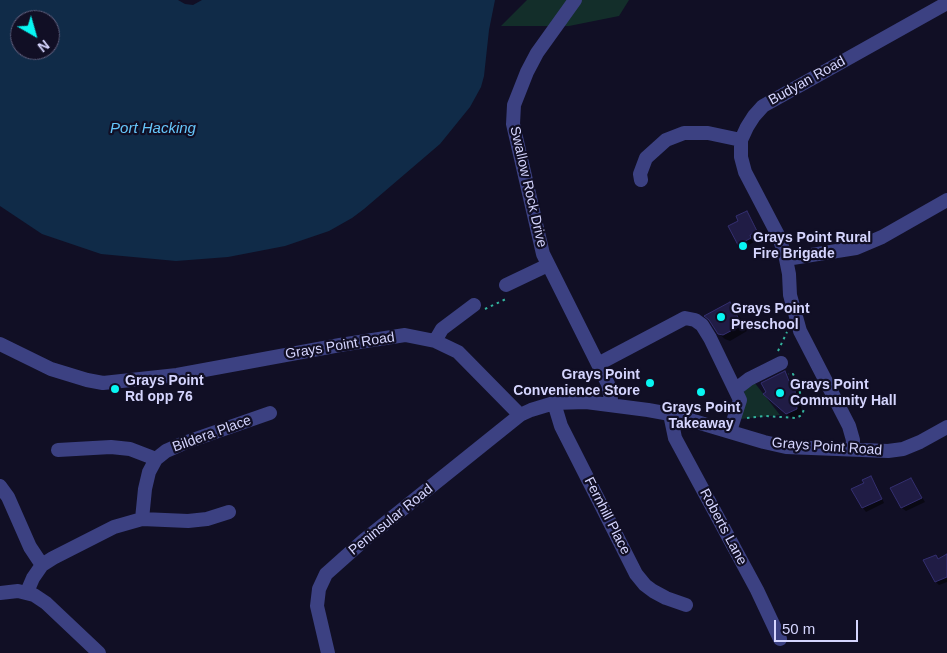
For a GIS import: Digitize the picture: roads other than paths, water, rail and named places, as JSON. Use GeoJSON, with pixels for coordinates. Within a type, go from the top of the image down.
{"type":"FeatureCollection","features":[{"type":"Feature","properties":{"kind":"street","name":"Swallow Rock Drive"},"geometry":{"type":"LineString","coordinates":[[575,0],[537,53],[514,105],[513,124],[538,237],[548,265],[608,384],[612,405]]}},
{"type":"Feature","properties":{"kind":"street","name":"Budyan Road"},"geometry":{"type":"LineString","coordinates":[[742,140],[747,127],[763,106],[947,3]]}},
{"type":"Feature","properties":{"kind":"street"},"geometry":{"type":"LineString","coordinates":[[641,180],[640,174],[646,158],[666,140],[684,132],[708,133],[742,140],[741,157],[745,172],[779,237],[786,259],[790,295],[800,331],[849,426],[853,440],[852,449]]}},
{"type":"Feature","properties":{"kind":"street"},"geometry":{"type":"LineString","coordinates":[[786,259],[856,248],[882,237],[947,200]]}},
{"type":"Feature","properties":{"kind":"street"},"geometry":{"type":"LineString","coordinates":[[506,285],[548,265]]}},
{"type":"Feature","properties":{"kind":"street"},"geometry":{"type":"LineString","coordinates":[[435,341],[442,329],[474,305]]}},
{"type":"Feature","properties":{"kind":"street"},"geometry":{"type":"LineString","coordinates":[[598,364],[685,318],[695,320],[702,325],[710,338],[740,400],[731,427]]}},
{"type":"Feature","properties":{"kind":"street","name":"Grays Point Road"},"geometry":{"type":"LineString","coordinates":[[0,344],[51,368],[87,380],[103,383],[177,376],[330,346],[405,335],[435,341],[458,352],[520,415],[554,403],[586,402],[670,414],[731,427],[764,442],[786,447],[888,451],[903,449],[947,427]]}},
{"type":"Feature","properties":{"kind":"street"},"geometry":{"type":"LineString","coordinates":[[736,389],[749,379],[781,363]]}},
{"type":"Feature","properties":{"kind":"street","name":"Fernhill Place"},"geometry":{"type":"LineString","coordinates":[[554,403],[561,426],[636,574],[653,591],[686,605]]}},
{"type":"Feature","properties":{"kind":"street","name":"Bildera Place"},"geometry":{"type":"LineString","coordinates":[[142,519],[145,489],[149,472],[156,459],[166,451],[215,430],[270,413]]}},
{"type":"Feature","properties":{"kind":"street","name":"Roberts Lane"},"geometry":{"type":"LineString","coordinates":[[670,414],[675,438],[757,590],[780,639]]}},
{"type":"Feature","properties":{"kind":"street","name":"Peninsular Road"},"geometry":{"type":"LineString","coordinates":[[328,653],[317,606],[319,589],[326,574],[520,415]]}},
{"type":"Feature","properties":{"kind":"street","name":"Bildera Place"},"geometry":{"type":"LineString","coordinates":[[58,450],[120,448],[130,449],[156,459]]}},
{"type":"Feature","properties":{"kind":"street"},"geometry":{"type":"LineString","coordinates":[[0,486],[8,498],[30,547],[42,565]]}},
{"type":"Feature","properties":{"kind":"street"},"geometry":{"type":"LineString","coordinates":[[27,592],[33,578],[42,565],[114,527],[142,519],[188,521],[207,519],[229,512]]}},
{"type":"Feature","properties":{"kind":"street"},"geometry":{"type":"LineString","coordinates":[[0,594],[18,591],[27,592],[46,603],[99,653]]}},
{"type":"Feature","properties":{"kind":"water","name":"Port Hacking"},"geometry":{"type":"Polygon","coordinates":[[[0,0],[178,0],[185,4],[193,5],[202,0],[495,0],[489,30],[484,76],[481,87],[470,107],[440,144],[364,209],[329,231],[285,246],[228,257],[176,261],[101,254],[42,234],[0,206],[0,0]]]}},
{"type":"Feature","properties":{"kind":"place","name":"Grays Point Rural Fire Brigade"},"geometry":{"type":"Point","coordinates":[743,246]}},
{"type":"Feature","properties":{"kind":"place","name":"Grays Point Preschool"},"geometry":{"type":"Point","coordinates":[721,317]}},
{"type":"Feature","properties":{"kind":"place","name":"Grays Point Convenience Store"},"geometry":{"type":"Point","coordinates":[650,383]}},
{"type":"Feature","properties":{"kind":"place","name":"Grays Point Rd opp 76"},"geometry":{"type":"Point","coordinates":[115,389]}},
{"type":"Feature","properties":{"kind":"place","name":"Grays Point Takeaway"},"geometry":{"type":"Point","coordinates":[701,392]}},
{"type":"Feature","properties":{"kind":"place","name":"Grays Point Community Hall"},"geometry":{"type":"Point","coordinates":[780,393]}}]}
